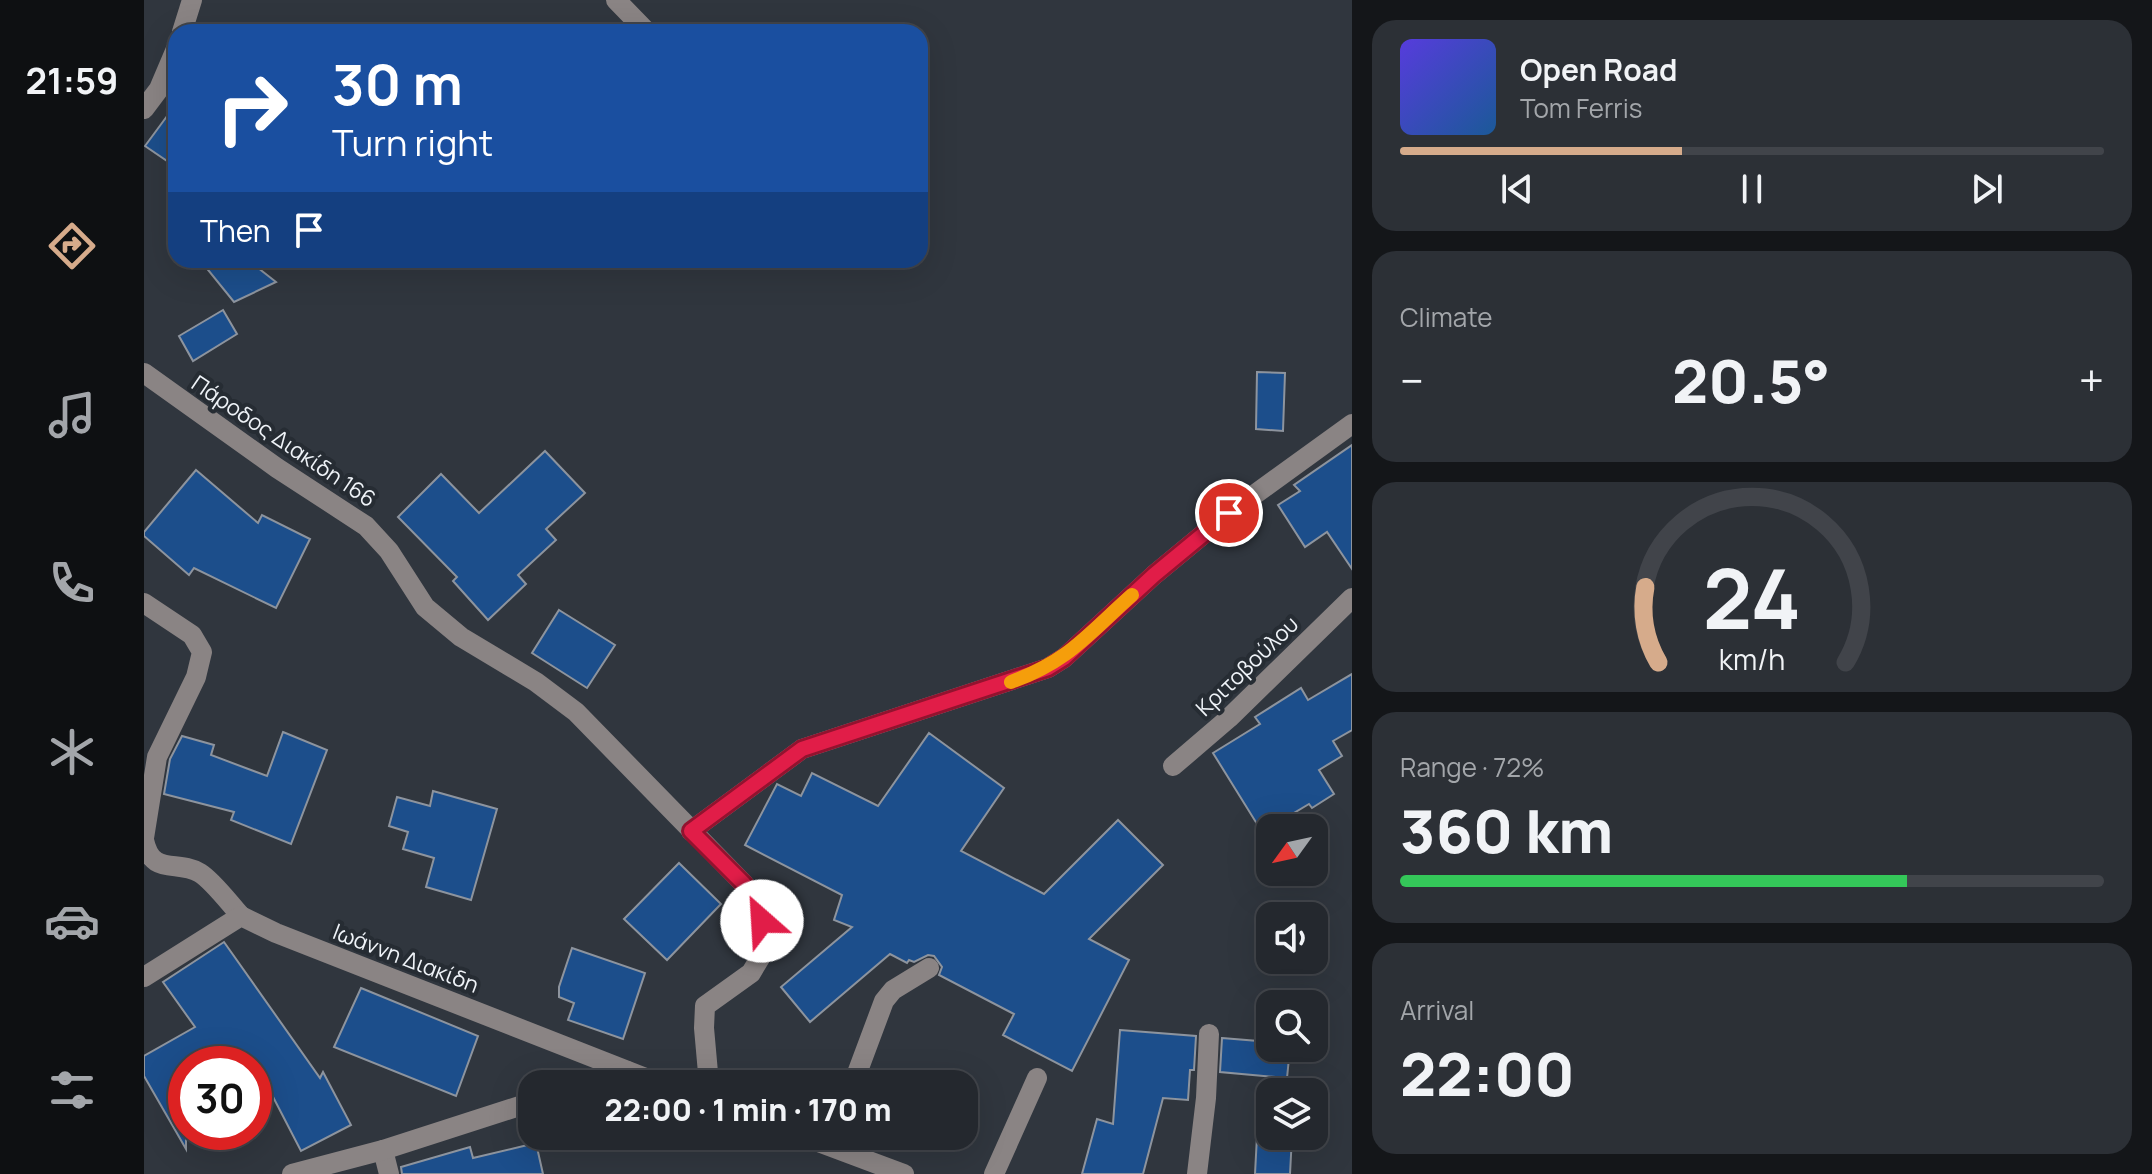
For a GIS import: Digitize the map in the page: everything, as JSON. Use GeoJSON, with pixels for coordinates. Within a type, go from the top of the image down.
{"type":"FeatureCollection","features":[{"type":"Feature","properties":{"kind":"street"},"geometry":{"type":"LineString","coordinates":[[184,24],[192,0]]}},
{"type":"Feature","properties":{"kind":"street"},"geometry":{"type":"LineString","coordinates":[[616,0],[639,24]]}},
{"type":"Feature","properties":{"kind":"street"},"geometry":{"type":"LineString","coordinates":[[144,109],[159,89],[168,68]]}},
{"type":"Feature","properties":{"kind":"street","name":"Πάροδος Διακίδη 166"},"geometry":{"type":"LineString","coordinates":[[144,373],[277,468],[366,526],[389,551],[425,607],[461,637],[558,697],[724,862],[752,897],[762,921],[766,948],[751,973],[705,1006],[708,1070]]}},
{"type":"Feature","properties":{"kind":"street"},"geometry":{"type":"LineString","coordinates":[[691,831],[802,749],[1010,682],[1056,663],[1229,513],[1352,424]]}},
{"type":"Feature","properties":{"kind":"street","name":"Κριτοβούλου"},"geometry":{"type":"LineString","coordinates":[[1173,766],[1229,718],[1352,598]]}},
{"type":"Feature","properties":{"kind":"street"},"geometry":{"type":"LineString","coordinates":[[144,603],[192,635],[202,652],[196,677],[150,755],[144,839],[147,853],[157,863],[200,873],[241,916],[144,977]]}},
{"type":"Feature","properties":{"kind":"street","name":"Ιωάννη Διακίδη"},"geometry":{"type":"LineString","coordinates":[[241,916],[276,933],[624,1070]]}},
{"type":"Feature","properties":{"kind":"street"},"geometry":{"type":"LineString","coordinates":[[858,1070],[884,1001],[893,990],[929,968]]}},
{"type":"Feature","properties":{"kind":"street"},"geometry":{"type":"LineString","coordinates":[[1197,1174],[1206,1098],[1209,1034]]}},
{"type":"Feature","properties":{"kind":"street"},"geometry":{"type":"LineString","coordinates":[[994,1174],[1037,1078]]}},
{"type":"Feature","properties":{"kind":"street"},"geometry":{"type":"LineString","coordinates":[[292,1174],[383,1150],[518,1107]]}},
{"type":"Feature","properties":{"kind":"street"},"geometry":{"type":"LineString","coordinates":[[383,1150],[389,1174]]}},
{"type":"Feature","properties":{"kind":"street"},"geometry":{"type":"LineString","coordinates":[[850,1150],[903,1174]]}},
{"type":"Feature","properties":{"kind":"building"},"geometry":{"type":"Polygon","coordinates":[[[168,115],[168,162],[145,146],[168,115]]]}},
{"type":"Feature","properties":{"kind":"building"},"geometry":{"type":"Polygon","coordinates":[[[206,268],[258,268],[276,282],[234,302],[206,268]]]}},
{"type":"Feature","properties":{"kind":"building"},"geometry":{"type":"Polygon","coordinates":[[[223,310],[237,334],[193,361],[179,336],[223,310]]]}},
{"type":"Feature","properties":{"kind":"building"},"geometry":{"type":"Polygon","coordinates":[[[1257,372],[1285,373],[1283,431],[1256,429],[1257,372]]]}},
{"type":"Feature","properties":{"kind":"building"},"geometry":{"type":"Polygon","coordinates":[[[1352,445],[1352,569],[1327,532],[1305,547],[1278,505],[1300,491],[1294,485],[1352,445]]]}},
{"type":"Feature","properties":{"kind":"building"},"geometry":{"type":"Polygon","coordinates":[[[545,451],[585,493],[546,529],[556,540],[518,575],[526,584],[488,620],[453,581],[457,577],[398,517],[441,474],[479,513],[545,451]]]}},
{"type":"Feature","properties":{"kind":"building"},"geometry":{"type":"Polygon","coordinates":[[[196,470],[258,523],[262,515],[310,539],[276,608],[194,568],[189,575],[144,536],[144,532],[196,470]]]}},
{"type":"Feature","properties":{"kind":"building"},"geometry":{"type":"Polygon","coordinates":[[[559,610],[615,645],[587,688],[532,653],[559,610]]]}},
{"type":"Feature","properties":{"kind":"building"},"geometry":{"type":"Polygon","coordinates":[[[1352,674],[1352,730],[1333,741],[1342,756],[1319,770],[1334,794],[1312,808],[1309,804],[1292,814],[1256,814],[1256,822],[1213,753],[1260,724],[1255,717],[1301,688],[1308,700],[1352,674]]]}},
{"type":"Feature","properties":{"kind":"building"},"geometry":{"type":"Polygon","coordinates":[[[283,732],[327,750],[291,844],[231,820],[234,812],[164,794],[170,759],[182,736],[214,745],[211,755],[267,776],[283,732]]]}},
{"type":"Feature","properties":{"kind":"building"},"geometry":{"type":"Polygon","coordinates":[[[929,733],[1004,788],[961,851],[1044,894],[1118,820],[1163,865],[1089,939],[1129,960],[1072,1071],[1003,1035],[1014,1014],[939,975],[942,967],[934,956],[928,955],[907,963],[890,954],[810,1022],[781,987],[852,927],[834,920],[842,895],[745,845],[777,784],[801,796],[812,773],[878,806],[929,733]]]}},
{"type":"Feature","properties":{"kind":"building"},"geometry":{"type":"Polygon","coordinates":[[[433,791],[497,809],[471,900],[426,887],[434,858],[403,849],[408,832],[389,826],[397,797],[430,806],[433,791]]]}},
{"type":"Feature","properties":{"kind":"building"},"geometry":{"type":"Polygon","coordinates":[[[679,863],[721,904],[667,960],[624,919],[679,863]]]}},
{"type":"Feature","properties":{"kind":"building"},"geometry":{"type":"Polygon","coordinates":[[[224,942],[320,1078],[323,1072],[351,1125],[301,1151],[272,1095],[272,1046],[168,1046],[168,1118],[144,1076],[144,1056],[195,1027],[163,982],[224,942]]]}},
{"type":"Feature","properties":{"kind":"building"},"geometry":{"type":"Polygon","coordinates":[[[572,948],[645,973],[623,1039],[568,1020],[574,1003],[559,997],[559,987],[572,948]]]}},
{"type":"Feature","properties":{"kind":"building"},"geometry":{"type":"Polygon","coordinates":[[[361,988],[478,1036],[456,1096],[334,1047],[361,988]]]}},
{"type":"Feature","properties":{"kind":"building"},"geometry":{"type":"Polygon","coordinates":[[[1120,1030],[1196,1036],[1188,1100],[1163,1098],[1143,1174],[1082,1174],[1097,1119],[1113,1124],[1120,1030]]]}},
{"type":"Feature","properties":{"kind":"building"},"geometry":{"type":"Polygon","coordinates":[[[1222,1038],[1256,1041],[1256,1062],[1289,1062],[1287,1078],[1220,1072],[1222,1038]]]}},
{"type":"Feature","properties":{"kind":"building"},"geometry":{"type":"Polygon","coordinates":[[[470,1147],[473,1158],[518,1147],[518,1150],[538,1150],[543,1174],[402,1174],[401,1167],[470,1147]]]}},
{"type":"Feature","properties":{"kind":"building"},"geometry":{"type":"Polygon","coordinates":[[[1256,1150],[1291,1150],[1290,1174],[1255,1174],[1256,1150]]]}},
{"type":"Feature","properties":{"kind":"slow traffic"},"geometry":{"type":"LineString","coordinates":[[1011,682],[1037,673],[1064,658],[1132,595]]}},
{"type":"Feature","properties":{"kind":"route"},"geometry":{"type":"LineString","coordinates":[[762,921],[744,884],[691,831],[802,749],[1048,668],[1064,658],[1154,575],[1229,513]]}}]}
